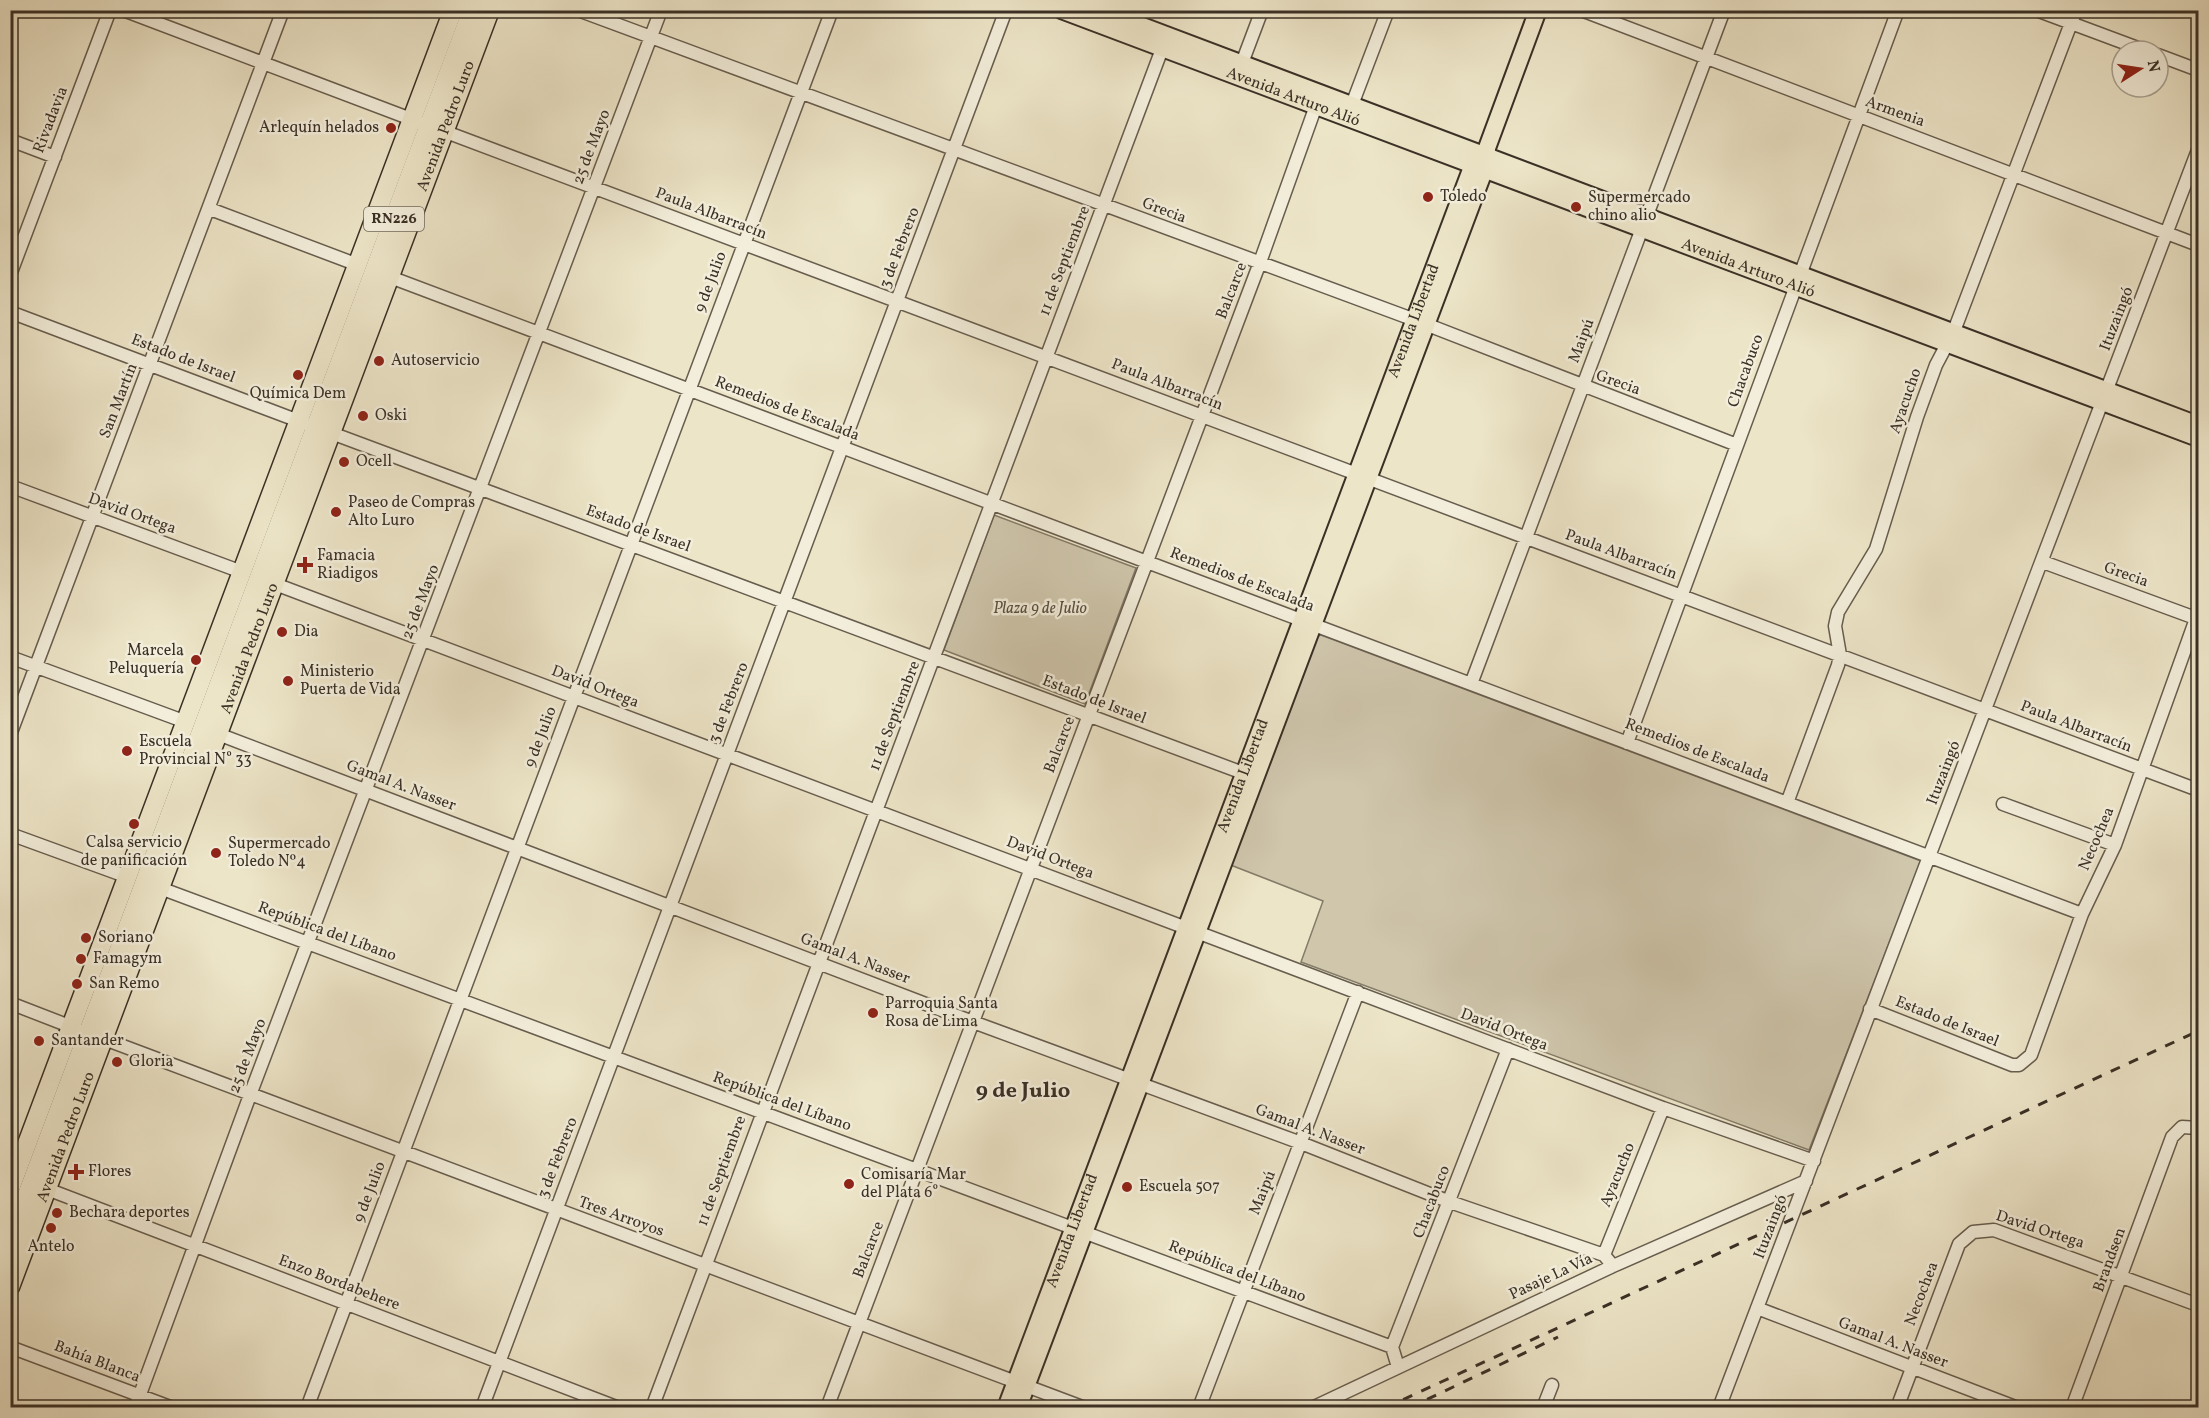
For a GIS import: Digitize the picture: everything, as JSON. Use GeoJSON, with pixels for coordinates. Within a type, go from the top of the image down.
{"type":"FeatureCollection","features":[{"type":"Feature","properties":{"kind":"highway","name":"Avenida Pedro Luro"},"geometry":{"type":"LineString","coordinates":[[10,1287],[47,1189],[128,877],[242,572],[390,277],[428,126],[453,10]]}},
{"type":"Feature","properties":{"kind":"highway","name":"Avenida Pedro Luro"},"geometry":{"type":"LineString","coordinates":[[10,1240],[472,10]]}},
{"type":"Feature","properties":{"kind":"highway","name":"Avenida Pedro Luro"},"geometry":{"type":"LineString","coordinates":[[12,1180],[160,888],[275,584],[358,265],[490,10]]}},
{"type":"Feature","properties":{"kind":"main road","name":"Avenida Arturo Alió"},"geometry":{"type":"LineString","coordinates":[[1060,10],[1093,14],[1350,112],[1482,159],[1644,223],[2106,397],[2199,438]]}},
{"type":"Feature","properties":{"kind":"main road","name":"Avenida Libertad"},"geometry":{"type":"LineString","coordinates":[[1006,1407],[1021,1383],[1538,10]]}},
{"type":"Feature","properties":{"kind":"main road","name":"Avenida Arturo Alió"},"geometry":{"type":"LineString","coordinates":[[2106,397],[2199,425]]}},
{"type":"Feature","properties":{"kind":"main road","name":"Avenida Libertad"},"geometry":{"type":"LineString","coordinates":[[1018,1407],[1021,1383]]}},
{"type":"Feature","properties":{"kind":"street","name":"Rivadavia"},"geometry":{"type":"LineString","coordinates":[[10,275],[110,10]]}},
{"type":"Feature","properties":{"kind":"street","name":"Paula Albarracín"},"geometry":{"type":"LineString","coordinates":[[123,10],[2199,790]]}},
{"type":"Feature","properties":{"kind":"street","name":"San Martín"},"geometry":{"type":"LineString","coordinates":[[10,735],[210,209],[283,10]]}},
{"type":"Feature","properties":{"kind":"street","name":"Grecia"},"geometry":{"type":"LineString","coordinates":[[578,10],[1260,265],[1420,322],[1582,387],[1737,444]]}},
{"type":"Feature","properties":{"kind":"street","name":"25 de Mayo"},"geometry":{"type":"LineString","coordinates":[[137,1401],[250,1095],[310,943],[662,10]]}},
{"type":"Feature","properties":{"kind":"street","name":"9 de Julio"},"geometry":{"type":"LineString","coordinates":[[307,1407],[832,10]]}},
{"type":"Feature","properties":{"kind":"street","name":"3 de Febrero"},"geometry":{"type":"LineString","coordinates":[[482,1407],[1006,10]]}},
{"type":"Feature","properties":{"kind":"street"},"geometry":{"type":"LineString","coordinates":[[1240,70],[1262,10]]}},
{"type":"Feature","properties":{"kind":"street"},"geometry":{"type":"LineString","coordinates":[[1350,112],[1388,10]]}},
{"type":"Feature","properties":{"kind":"street","name":"Armenia"},"geometry":{"type":"LineString","coordinates":[[1581,10],[2199,245]]}},
{"type":"Feature","properties":{"kind":"street","name":"Maipú"},"geometry":{"type":"LineString","coordinates":[[1471,684],[1724,10]]}},
{"type":"Feature","properties":{"kind":"street","name":"Chacabuco"},"geometry":{"type":"LineString","coordinates":[[1627,743],[1898,10]]}},
{"type":"Feature","properties":{"kind":"street"},"geometry":{"type":"LineString","coordinates":[[2037,10],[2113,39]]}},
{"type":"Feature","properties":{"kind":"street","name":"Ayacucho"},"geometry":{"type":"LineString","coordinates":[[1787,803],[1840,655],[1835,626],[1838,612],[1876,549],[1917,417],[1936,365],[1951,338],[2076,10]]}},
{"type":"Feature","properties":{"kind":"street","name":"11 de Septiembre"},"geometry":{"type":"LineString","coordinates":[[652,1407],[817,962],[935,658],[1165,42]]}},
{"type":"Feature","properties":{"kind":"street"},"geometry":{"type":"LineString","coordinates":[[2170,59],[2199,70]]}},
{"type":"Feature","properties":{"kind":"street","name":"Balcarce"},"geometry":{"type":"LineString","coordinates":[[827,1407],[1260,265],[1318,100]]}},
{"type":"Feature","properties":{"kind":"street"},"geometry":{"type":"LineString","coordinates":[[10,140],[55,157]]}},
{"type":"Feature","properties":{"kind":"street","name":"Ituzaingó"},"geometry":{"type":"LineString","coordinates":[[1719,1407],[2199,150]]}},
{"type":"Feature","properties":{"kind":"street"},"geometry":{"type":"LineString","coordinates":[[210,209],[358,265]]}},
{"type":"Feature","properties":{"kind":"street","name":"Remedios de Escalada"},"geometry":{"type":"LineString","coordinates":[[390,277],[2082,914]]}},
{"type":"Feature","properties":{"kind":"street","name":"Estado de Israel"},"geometry":{"type":"LineString","coordinates":[[10,312],[1250,776]]}},
{"type":"Feature","properties":{"kind":"street","name":"David Ortega"},"geometry":{"type":"LineString","coordinates":[[10,486],[242,572]]}},
{"type":"Feature","properties":{"kind":"street","name":"Grecia"},"geometry":{"type":"LineString","coordinates":[[2043,562],[2198,617]]}},
{"type":"Feature","properties":{"kind":"street","name":"David Ortega"},"geometry":{"type":"LineString","coordinates":[[275,584],[1663,1108],[1814,1161]]}},
{"type":"Feature","properties":{"kind":"street","name":"Necochea"},"geometry":{"type":"LineString","coordinates":[[2012,1065],[2025,1061],[2036,1047],[2082,914],[2115,845],[2198,617]]}},
{"type":"Feature","properties":{"kind":"street"},"geometry":{"type":"LineString","coordinates":[[10,657],[186,722]]}},
{"type":"Feature","properties":{"kind":"street","name":"Gamal A. Nasser"},"geometry":{"type":"LineString","coordinates":[[218,734],[973,1022],[1301,1143],[1450,1202],[1604,1255]]}},
{"type":"Feature","properties":{"kind":"street"},"geometry":{"type":"LineString","coordinates":[[2003,804],[2115,845]]}},
{"type":"Feature","properties":{"kind":"street"},"geometry":{"type":"LineString","coordinates":[[10,834],[128,877]]}},
{"type":"Feature","properties":{"kind":"street","name":"República del Líbano"},"geometry":{"type":"LineString","coordinates":[[160,888],[1392,1347]]}},
{"type":"Feature","properties":{"kind":"street","name":"Maipú"},"geometry":{"type":"LineString","coordinates":[[1199,1407],[1241,1292],[1358,992]]}},
{"type":"Feature","properties":{"kind":"street","name":"Tres Arroyos"},"geometry":{"type":"LineString","coordinates":[[10,1004],[402,1153],[1085,1407]]}},
{"type":"Feature","properties":{"kind":"street","name":"Estado de Israel"},"geometry":{"type":"LineString","coordinates":[[1870,1009],[2012,1065]]}},
{"type":"Feature","properties":{"kind":"street","name":"Chacabuco"},"geometry":{"type":"LineString","coordinates":[[1392,1347],[1508,1049]]}},
{"type":"Feature","properties":{"kind":"street","name":"Ayacucho"},"geometry":{"type":"LineString","coordinates":[[1604,1255],[1663,1108]]}},
{"type":"Feature","properties":{"kind":"street","name":"Brandsen"},"geometry":{"type":"LineString","coordinates":[[2072,1407],[2172,1137],[2182,1127],[2199,1128]]}},
{"type":"Feature","properties":{"kind":"street","name":"Pasaje La Vía"},"geometry":{"type":"LineString","coordinates":[[1312,1407],[1613,1266],[1806,1181]]}},
{"type":"Feature","properties":{"kind":"street","name":"Enzo Bordabehere"},"geometry":{"type":"LineString","coordinates":[[47,1189],[619,1407]]}},
{"type":"Feature","properties":{"kind":"street","name":"David Ortega"},"geometry":{"type":"LineString","coordinates":[[1973,1232],[1994,1230],[2199,1305]]}},
{"type":"Feature","properties":{"kind":"street","name":"Necochea"},"geometry":{"type":"LineString","coordinates":[[1897,1407],[1959,1244],[1973,1232]]}},
{"type":"Feature","properties":{"kind":"street"},"geometry":{"type":"LineString","coordinates":[[1604,1255],[1613,1266]]}},
{"type":"Feature","properties":{"kind":"street","name":"Gamal A. Nasser"},"geometry":{"type":"LineString","coordinates":[[1757,1308],[2018,1407]]}},
{"type":"Feature","properties":{"kind":"street","name":"Bahía Blanca"},"geometry":{"type":"LineString","coordinates":[[10,1347],[137,1401],[173,1407]]}},
{"type":"Feature","properties":{"kind":"street"},"geometry":{"type":"LineString","coordinates":[[1392,1347],[1398,1366]]}},
{"type":"Feature","properties":{"kind":"street"},"geometry":{"type":"LineString","coordinates":[[1543,1407],[1552,1385]]}},
{"type":"Feature","properties":{"kind":"green space","name":"Plaza 9 de Julio"},"geometry":{"type":"Polygon","coordinates":[[[994,515],[1136,568],[1085,704],[944,650],[994,515]]]}},
{"type":"Feature","properties":{"kind":"green space"},"geometry":{"type":"Polygon","coordinates":[[[1321,635],[1921,861],[1809,1150],[1301,962],[1323,901],[1228,864],[1315,637],[1321,635]]]}},
{"type":"Feature","properties":{"kind":"railway"},"geometry":{"type":"LineString","coordinates":[[1385,1408],[2198,1031]]}},
{"type":"Feature","properties":{"kind":"railway"},"geometry":{"type":"LineString","coordinates":[[1409,1408],[1558,1337]]}},
{"type":"Feature","properties":{"kind":"place","name":"Arlequín helados"},"geometry":{"type":"Point","coordinates":[391,128]}},
{"type":"Feature","properties":{"kind":"place","name":"Toledo"},"geometry":{"type":"Point","coordinates":[1428,197]}},
{"type":"Feature","properties":{"kind":"place","name":"Supermercado chino alio"},"geometry":{"type":"Point","coordinates":[1576,207]}},
{"type":"Feature","properties":{"kind":"place","name":"Autoservicio"},"geometry":{"type":"Point","coordinates":[379,361]}},
{"type":"Feature","properties":{"kind":"place","name":"Química Dem"},"geometry":{"type":"Point","coordinates":[298,375]}},
{"type":"Feature","properties":{"kind":"place","name":"Oski"},"geometry":{"type":"Point","coordinates":[363,416]}},
{"type":"Feature","properties":{"kind":"place","name":"Ocell"},"geometry":{"type":"Point","coordinates":[344,462]}},
{"type":"Feature","properties":{"kind":"place","name":"Paseo de Compras Alto Luro"},"geometry":{"type":"Point","coordinates":[336,512]}},
{"type":"Feature","properties":{"kind":"place","name":"Famacia Riadigos"},"geometry":{"type":"Point","coordinates":[305,565]}},
{"type":"Feature","properties":{"kind":"place","name":"Dia"},"geometry":{"type":"Point","coordinates":[282,632]}},
{"type":"Feature","properties":{"kind":"place","name":"Marcela Peluquería"},"geometry":{"type":"Point","coordinates":[196,660]}},
{"type":"Feature","properties":{"kind":"place","name":"Ministerio Puerta de Vida"},"geometry":{"type":"Point","coordinates":[288,681]}},
{"type":"Feature","properties":{"kind":"place","name":"Escuela Provincial N° 33"},"geometry":{"type":"Point","coordinates":[127,751]}},
{"type":"Feature","properties":{"kind":"place","name":"Calsa servicio de panificación"},"geometry":{"type":"Point","coordinates":[134,824]}},
{"type":"Feature","properties":{"kind":"place","name":"Supermercado Toledo Nº4"},"geometry":{"type":"Point","coordinates":[216,853]}},
{"type":"Feature","properties":{"kind":"place","name":"Soriano"},"geometry":{"type":"Point","coordinates":[86,938]}},
{"type":"Feature","properties":{"kind":"place","name":"Famagym"},"geometry":{"type":"Point","coordinates":[81,959]}},
{"type":"Feature","properties":{"kind":"place","name":"San Remo"},"geometry":{"type":"Point","coordinates":[77,984]}},
{"type":"Feature","properties":{"kind":"place","name":"Parroquia Santa Rosa de Lima"},"geometry":{"type":"Point","coordinates":[873,1013]}},
{"type":"Feature","properties":{"kind":"place","name":"Santander"},"geometry":{"type":"Point","coordinates":[39,1041]}},
{"type":"Feature","properties":{"kind":"place","name":"Gloria"},"geometry":{"type":"Point","coordinates":[117,1062]}},
{"type":"Feature","properties":{"kind":"place","name":"Flores"},"geometry":{"type":"Point","coordinates":[76,1172]}},
{"type":"Feature","properties":{"kind":"place","name":"Comisaría Mar del Plata 6°"},"geometry":{"type":"Point","coordinates":[849,1184]}},
{"type":"Feature","properties":{"kind":"place","name":"Escuela 507"},"geometry":{"type":"Point","coordinates":[1127,1187]}},
{"type":"Feature","properties":{"kind":"place","name":"Bechara deportes"},"geometry":{"type":"Point","coordinates":[57,1213]}},
{"type":"Feature","properties":{"kind":"place","name":"Antelo"},"geometry":{"type":"Point","coordinates":[51,1228]}},
{"type":"Feature","properties":{"kind":"district","name":"9 de Julio"},"geometry":{"type":"Point","coordinates":[1023,1091]}}]}
